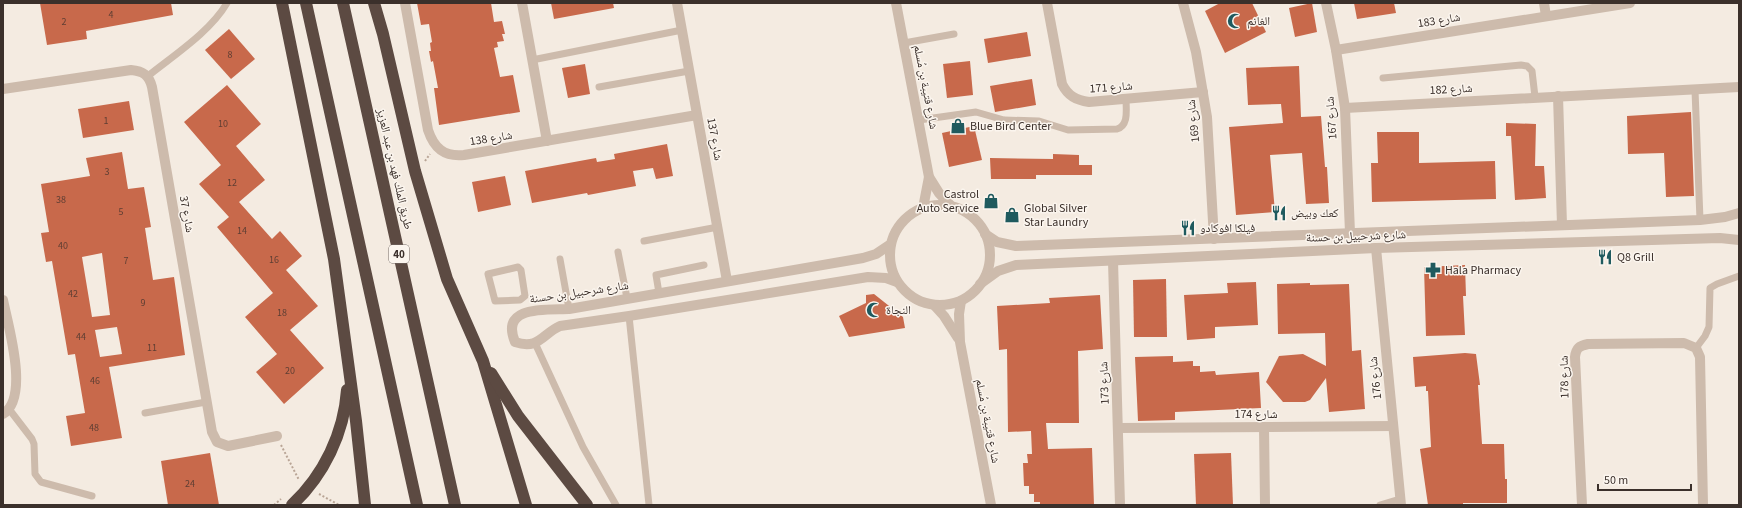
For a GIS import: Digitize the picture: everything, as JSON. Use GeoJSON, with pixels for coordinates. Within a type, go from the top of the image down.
{"type":"FeatureCollection","features":[{"type":"Feature","properties":{"kind":"highway"},"geometry":{"type":"LineString","coordinates":[[282,3],[334,260],[356,421],[365,505]]}},
{"type":"Feature","properties":{"kind":"highway"},"geometry":{"type":"LineString","coordinates":[[306,3],[417,505]]}},
{"type":"Feature","properties":{"kind":"highway","name":"طريق الملك فهد بن عبد العزيز"},"geometry":{"type":"LineString","coordinates":[[343,3],[455,505]]}},
{"type":"Feature","properties":{"kind":"highway"},"geometry":{"type":"LineString","coordinates":[[374,3],[383,34],[415,171],[447,279],[483,361],[526,505]]}},
{"type":"Feature","properties":{"kind":"highway"},"geometry":{"type":"LineString","coordinates":[[292,505],[315,478],[328,457],[339,434],[344,414],[347,390],[345,343]]}},
{"type":"Feature","properties":{"kind":"highway"},"geometry":{"type":"LineString","coordinates":[[483,361],[518,416],[587,505]]}},
{"type":"Feature","properties":{"kind":"street"},"geometry":{"type":"LineString","coordinates":[[405,3],[428,130],[431,138],[438,148]]}},
{"type":"Feature","properties":{"kind":"street"},"geometry":{"type":"LineString","coordinates":[[522,3],[547,142]]}},
{"type":"Feature","properties":{"kind":"street","name":"شارع 137"},"geometry":{"type":"LineString","coordinates":[[677,3],[727,281]]}},
{"type":"Feature","properties":{"kind":"street","name":"شارع قتيبة بن مُسلم"},"geometry":{"type":"LineString","coordinates":[[896,3],[930,176],[939,193],[952,207]]}},
{"type":"Feature","properties":{"kind":"street","name":"شارع 171"},"geometry":{"type":"LineString","coordinates":[[1047,3],[1062,84],[1065,91],[1079,101],[1090,102],[1203,92]]}},
{"type":"Feature","properties":{"kind":"street","name":"شارع 169"},"geometry":{"type":"LineString","coordinates":[[1183,3],[1196,52],[1208,129],[1214,239]]}},
{"type":"Feature","properties":{"kind":"street","name":"شارع 167"},"geometry":{"type":"LineString","coordinates":[[1326,3],[1336,50],[1345,108],[1350,233]]}},
{"type":"Feature","properties":{"kind":"street"},"geometry":{"type":"LineString","coordinates":[[1544,3],[1546,16]]}},
{"type":"Feature","properties":{"kind":"street","name":"شارع 183"},"geometry":{"type":"LineString","coordinates":[[1336,50],[1630,3]]}},
{"type":"Feature","properties":{"kind":"street"},"geometry":{"type":"LineString","coordinates":[[3,89],[131,70],[143,72],[148,76]]}},
{"type":"Feature","properties":{"kind":"street","name":"شارع 37"},"geometry":{"type":"LineString","coordinates":[[148,76],[152,87],[212,432],[217,442],[228,446],[277,436]]}},
{"type":"Feature","properties":{"kind":"street","name":"شارع 182"},"geometry":{"type":"LineString","coordinates":[[1345,108],[1535,97],[1739,88]]}},
{"type":"Feature","properties":{"kind":"street"},"geometry":{"type":"LineString","coordinates":[[1558,96],[1562,225]]}},
{"type":"Feature","properties":{"kind":"street","name":"شارع 138"},"geometry":{"type":"LineString","coordinates":[[438,148],[444,153],[457,156],[547,142],[697,115]]}},
{"type":"Feature","properties":{"kind":"street","name":"شارع قتيبة بن مُسلم"},"geometry":{"type":"LineString","coordinates":[[923,208],[930,176]]}},
{"type":"Feature","properties":{"kind":"street"},"geometry":{"type":"LineString","coordinates":[[935,205],[952,207],[964,212],[975,220],[985,234],[989,251],[989,260],[986,273],[975,291],[960,301],[952,304],[934,305],[917,300],[906,292],[897,282],[890,262],[891,244],[896,230],[912,213],[935,205]]}},
{"type":"Feature","properties":{"kind":"street","name":"شارع شرحبيل بن حسنة"},"geometry":{"type":"LineString","coordinates":[[985,234],[997,242],[1016,246],[1700,220],[1725,217],[1739,213]]}},
{"type":"Feature","properties":{"kind":"street","name":"شارع شرحبيل بن حسنة"},"geometry":{"type":"LineString","coordinates":[[980,284],[998,271],[1010,266],[1376,248],[1720,238],[1739,240]]}},
{"type":"Feature","properties":{"kind":"street","name":"شارع شرحبيل بن حسنة"},"geometry":{"type":"LineString","coordinates":[[535,343],[525,345],[516,342],[512,334],[512,325],[516,318],[524,313],[569,309],[863,258],[876,254],[891,244]]}},
{"type":"Feature","properties":{"kind":"street","name":"شارع 176"},"geometry":{"type":"LineString","coordinates":[[1376,248],[1401,502]]}},
{"type":"Feature","properties":{"kind":"street","name":"شارع 173"},"geometry":{"type":"LineString","coordinates":[[1113,261],[1120,505]]}},
{"type":"Feature","properties":{"kind":"street"},"geometry":{"type":"LineString","coordinates":[[535,343],[543,339],[551,330],[560,326],[868,277],[886,278],[897,282]]}},
{"type":"Feature","properties":{"kind":"street"},"geometry":{"type":"LineString","coordinates":[[3,300],[17,374],[14,398],[6,411]]}},
{"type":"Feature","properties":{"kind":"street","name":"شارع قتيبة بن مُسلم"},"geometry":{"type":"LineString","coordinates":[[960,301],[960,342],[991,505]]}},
{"type":"Feature","properties":{"kind":"street","name":"شارع قتيبة بن مُسلم"},"geometry":{"type":"LineString","coordinates":[[934,305],[948,322],[960,342]]}},
{"type":"Feature","properties":{"kind":"street","name":"شارع 178"},"geometry":{"type":"LineString","coordinates":[[1582,505],[1575,358],[1576,349],[1580,346],[1588,344],[1684,343],[1697,349]]}},
{"type":"Feature","properties":{"kind":"street"},"geometry":{"type":"LineString","coordinates":[[1697,349],[1700,357],[1703,505]]}},
{"type":"Feature","properties":{"kind":"street","name":"شارع 174"},"geometry":{"type":"LineString","coordinates":[[1118,428],[1393,426]]}},
{"type":"Feature","properties":{"kind":"street"},"geometry":{"type":"LineString","coordinates":[[1264,427],[1265,505]]}},
{"type":"Feature","properties":{"kind":"lane"},"geometry":{"type":"LineString","coordinates":[[148,76],[204,30],[223,10],[227,3]]}},
{"type":"Feature","properties":{"kind":"lane"},"geometry":{"type":"LineString","coordinates":[[532,60],[682,30]]}},
{"type":"Feature","properties":{"kind":"lane"},"geometry":{"type":"LineString","coordinates":[[904,43],[954,34]]}},
{"type":"Feature","properties":{"kind":"lane"},"geometry":{"type":"LineString","coordinates":[[1384,78],[1521,65],[1527,66],[1532,71],[1535,97]]}},
{"type":"Feature","properties":{"kind":"lane"},"geometry":{"type":"LineString","coordinates":[[598,87],[689,71]]}},
{"type":"Feature","properties":{"kind":"lane"},"geometry":{"type":"LineString","coordinates":[[1695,90],[1700,220]]}},
{"type":"Feature","properties":{"kind":"lane"},"geometry":{"type":"LineString","coordinates":[[919,120],[976,112],[1004,120],[1039,121],[1068,130],[1117,129],[1122,127],[1125,122],[1126,99]]}},
{"type":"Feature","properties":{"kind":"lane"},"geometry":{"type":"LineString","coordinates":[[644,241],[718,227]]}},
{"type":"Feature","properties":{"kind":"lane"},"geometry":{"type":"LineString","coordinates":[[618,252],[627,298]]}},
{"type":"Feature","properties":{"kind":"lane"},"geometry":{"type":"LineString","coordinates":[[560,259],[569,309]]}},
{"type":"Feature","properties":{"kind":"lane"},"geometry":{"type":"LineString","coordinates":[[659,293],[656,275],[704,265]]}},
{"type":"Feature","properties":{"kind":"lane"},"geometry":{"type":"LineString","coordinates":[[519,268],[526,296],[520,300],[494,301],[488,274],[519,268]]}},
{"type":"Feature","properties":{"kind":"lane"},"geometry":{"type":"LineString","coordinates":[[1697,349],[1709,327],[1710,288],[1716,284],[1739,276]]}},
{"type":"Feature","properties":{"kind":"lane"},"geometry":{"type":"LineString","coordinates":[[520,300],[524,313]]}},
{"type":"Feature","properties":{"kind":"lane"},"geometry":{"type":"LineString","coordinates":[[629,316],[649,505]]}},
{"type":"Feature","properties":{"kind":"lane"},"geometry":{"type":"LineString","coordinates":[[535,343],[583,447],[616,505]]}},
{"type":"Feature","properties":{"kind":"lane"},"geometry":{"type":"LineString","coordinates":[[145,413],[206,402]]}},
{"type":"Feature","properties":{"kind":"lane"},"geometry":{"type":"LineString","coordinates":[[6,411],[32,439],[34,444],[35,474],[37,479],[41,482],[92,496]]}},
{"type":"Feature","properties":{"kind":"lane"},"geometry":{"type":"LineString","coordinates":[[1380,505],[1401,502]]}},
{"type":"Feature","properties":{"kind":"path"},"geometry":{"type":"LineString","coordinates":[[424,168],[425,161],[431,153],[438,148]]}},
{"type":"Feature","properties":{"kind":"path"},"geometry":{"type":"LineString","coordinates":[[277,436],[299,482]]}},
{"type":"Feature","properties":{"kind":"building"},"geometry":{"type":"Polygon","coordinates":[[[40,3],[171,3],[173,15],[86,31],[87,39],[47,45],[40,3]]]}},
{"type":"Feature","properties":{"kind":"building"},"geometry":{"type":"Polygon","coordinates":[[[417,3],[491,3],[494,22],[502,21],[505,34],[502,34],[504,41],[497,42],[498,47],[494,48],[500,77],[513,75],[520,112],[439,125],[434,88],[438,88],[433,61],[431,62],[429,51],[431,51],[430,43],[432,42],[429,24],[421,25],[417,3]]]}},
{"type":"Feature","properties":{"kind":"building"},"geometry":{"type":"Polygon","coordinates":[[[551,3],[613,3],[614,8],[554,19],[551,3]]]}},
{"type":"Feature","properties":{"kind":"building","name":"الغانم"},"geometry":{"type":"Polygon","coordinates":[[[1220,3],[1252,3],[1266,32],[1225,53],[1205,11],[1220,3]]]}},
{"type":"Feature","properties":{"kind":"building"},"geometry":{"type":"Polygon","coordinates":[[[1312,3],[1317,32],[1295,37],[1289,8],[1312,3]]]}},
{"type":"Feature","properties":{"kind":"building"},"geometry":{"type":"Polygon","coordinates":[[[1354,3],[1394,3],[1396,13],[1357,19],[1354,3]]]}},
{"type":"Feature","properties":{"kind":"building"},"geometry":{"type":"Polygon","coordinates":[[[229,29],[255,59],[231,79],[205,50],[229,29]]]}},
{"type":"Feature","properties":{"kind":"building"},"geometry":{"type":"Polygon","coordinates":[[[1027,32],[1031,56],[988,63],[984,39],[1027,32]]]}},
{"type":"Feature","properties":{"kind":"building"},"geometry":{"type":"Polygon","coordinates":[[[970,61],[973,95],[947,98],[943,64],[970,61]]]}},
{"type":"Feature","properties":{"kind":"building"},"geometry":{"type":"Polygon","coordinates":[[[585,64],[590,94],[568,98],[562,68],[585,64]]]}},
{"type":"Feature","properties":{"kind":"building"},"geometry":{"type":"Polygon","coordinates":[[[1299,66],[1301,117],[1321,116],[1325,167],[1327,167],[1329,203],[1306,204],[1302,153],[1270,155],[1275,212],[1236,215],[1229,127],[1283,123],[1281,104],[1248,105],[1246,68],[1299,66]]]}},
{"type":"Feature","properties":{"kind":"building"},"geometry":{"type":"Polygon","coordinates":[[[1032,79],[1036,105],[995,112],[990,86],[1032,79]]]}},
{"type":"Feature","properties":{"kind":"building"},"geometry":{"type":"Polygon","coordinates":[[[227,85],[261,124],[236,146],[265,180],[239,202],[272,239],[280,231],[302,256],[286,270],[318,306],[290,330],[324,368],[284,404],[256,372],[277,354],[245,317],[273,293],[217,227],[229,217],[199,184],[221,165],[184,122],[227,85]]]}},
{"type":"Feature","properties":{"kind":"building"},"geometry":{"type":"Polygon","coordinates":[[[129,101],[134,130],[83,138],[78,109],[129,101]]]}},
{"type":"Feature","properties":{"kind":"building"},"geometry":{"type":"Polygon","coordinates":[[[1691,112],[1694,196],[1666,197],[1664,153],[1628,154],[1627,116],[1691,112]]]}},
{"type":"Feature","properties":{"kind":"building"},"geometry":{"type":"Polygon","coordinates":[[[1506,123],[1536,124],[1535,166],[1544,166],[1546,198],[1515,200],[1511,136],[1506,136],[1506,123]]]}},
{"type":"Feature","properties":{"kind":"building"},"geometry":{"type":"Polygon","coordinates":[[[974,126],[982,160],[949,167],[942,133],[974,126]]]}},
{"type":"Feature","properties":{"kind":"building"},"geometry":{"type":"Polygon","coordinates":[[[1377,132],[1419,132],[1419,163],[1495,161],[1496,199],[1372,202],[1371,163],[1378,163],[1377,132]]]}},
{"type":"Feature","properties":{"kind":"building"},"geometry":{"type":"Polygon","coordinates":[[[667,144],[673,176],[656,179],[653,168],[633,171],[636,186],[532,203],[525,171],[596,158],[597,162],[615,159],[614,154],[667,144]]]}},
{"type":"Feature","properties":{"kind":"building"},"geometry":{"type":"Polygon","coordinates":[[[122,152],[128,189],[144,187],[151,227],[145,228],[153,280],[174,277],[185,355],[109,367],[122,438],[71,446],[66,416],[85,413],[75,354],[68,355],[52,261],[46,262],[41,233],[49,232],[41,184],[90,176],[86,158],[122,152]],[[102,253],[82,257],[92,317],[110,315],[102,253]],[[117,327],[95,330],[100,357],[122,354],[117,327]]]}},
{"type":"Feature","properties":{"kind":"building"},"geometry":{"type":"Polygon","coordinates":[[[1053,154],[1079,155],[1079,165],[1092,165],[1092,175],[1036,175],[1036,179],[991,179],[990,158],[1053,159],[1053,154]]]}},
{"type":"Feature","properties":{"kind":"building"},"geometry":{"type":"Polygon","coordinates":[[[505,176],[511,205],[478,212],[472,182],[505,176]]]}},
{"type":"Feature","properties":{"kind":"building"},"geometry":{"type":"Polygon","coordinates":[[[1465,265],[1466,296],[1463,296],[1465,335],[1426,336],[1424,267],[1465,265]]]}},
{"type":"Feature","properties":{"kind":"building"},"geometry":{"type":"Polygon","coordinates":[[[1166,279],[1167,337],[1134,337],[1133,280],[1166,279]]]}},
{"type":"Feature","properties":{"kind":"building"},"geometry":{"type":"Polygon","coordinates":[[[1256,282],[1258,325],[1215,327],[1215,338],[1187,340],[1184,295],[1228,293],[1227,283],[1256,282]]]}},
{"type":"Feature","properties":{"kind":"building"},"geometry":{"type":"Polygon","coordinates":[[[1310,283],[1310,285],[1349,284],[1352,351],[1361,350],[1365,409],[1329,412],[1326,378],[1310,400],[1305,402],[1283,402],[1266,382],[1279,356],[1303,354],[1326,366],[1325,333],[1278,334],[1277,284],[1310,283]]]}},
{"type":"Feature","properties":{"kind":"building","name":"النجاة"},"geometry":{"type":"Polygon","coordinates":[[[874,294],[903,317],[905,328],[849,337],[839,316],[866,303],[866,295],[874,294]]]}},
{"type":"Feature","properties":{"kind":"building"},"geometry":{"type":"Polygon","coordinates":[[[1100,295],[1103,349],[1078,351],[1079,423],[1046,423],[1048,449],[1092,448],[1094,505],[1040,505],[1040,502],[1034,502],[1034,494],[1029,494],[1029,486],[1024,486],[1023,463],[1028,463],[1027,454],[1032,454],[1031,431],[1008,432],[1007,349],[999,350],[997,306],[1050,303],[1049,298],[1100,295]]]}},
{"type":"Feature","properties":{"kind":"building"},"geometry":{"type":"Polygon","coordinates":[[[1465,353],[1476,354],[1480,385],[1478,385],[1482,444],[1504,444],[1505,479],[1507,479],[1507,503],[1428,505],[1420,449],[1431,447],[1428,391],[1426,391],[1426,386],[1415,387],[1413,357],[1465,353]]]}},
{"type":"Feature","properties":{"kind":"building"},"geometry":{"type":"Polygon","coordinates":[[[1173,356],[1173,362],[1193,361],[1193,366],[1200,366],[1200,372],[1215,371],[1216,375],[1259,372],[1261,408],[1175,412],[1175,420],[1138,421],[1135,357],[1173,356]]]}},
{"type":"Feature","properties":{"kind":"building"},"geometry":{"type":"Polygon","coordinates":[[[210,453],[219,505],[168,505],[161,461],[210,453]]]}},
{"type":"Feature","properties":{"kind":"building"},"geometry":{"type":"Polygon","coordinates":[[[1231,453],[1233,505],[1196,505],[1194,454],[1231,453]]]}},
{"type":"Feature","properties":{"kind":"place","name":"الغانم"},"geometry":{"type":"Point","coordinates":[1235,21]}},
{"type":"Feature","properties":{"kind":"place","name":"Blue Bird Center"},"geometry":{"type":"Point","coordinates":[958,126]}},
{"type":"Feature","properties":{"kind":"place","name":"Castrol Auto Service"},"geometry":{"type":"Point","coordinates":[991,201]}},
{"type":"Feature","properties":{"kind":"place","name":"كعك وبيض"},"geometry":{"type":"Point","coordinates":[1279,213]}},
{"type":"Feature","properties":{"kind":"place","name":"Global Silver Star Laundry"},"geometry":{"type":"Point","coordinates":[1012,215]}},
{"type":"Feature","properties":{"kind":"place","name":"فيلكا افوكادو"},"geometry":{"type":"Point","coordinates":[1188,228]}},
{"type":"Feature","properties":{"kind":"place","name":"Q8 Grill"},"geometry":{"type":"Point","coordinates":[1605,257]}},
{"type":"Feature","properties":{"kind":"place","name":"Hala Pharmacy"},"geometry":{"type":"Point","coordinates":[1433,270]}},
{"type":"Feature","properties":{"kind":"place","name":"النجاة"},"geometry":{"type":"Point","coordinates":[874,310]}}]}
